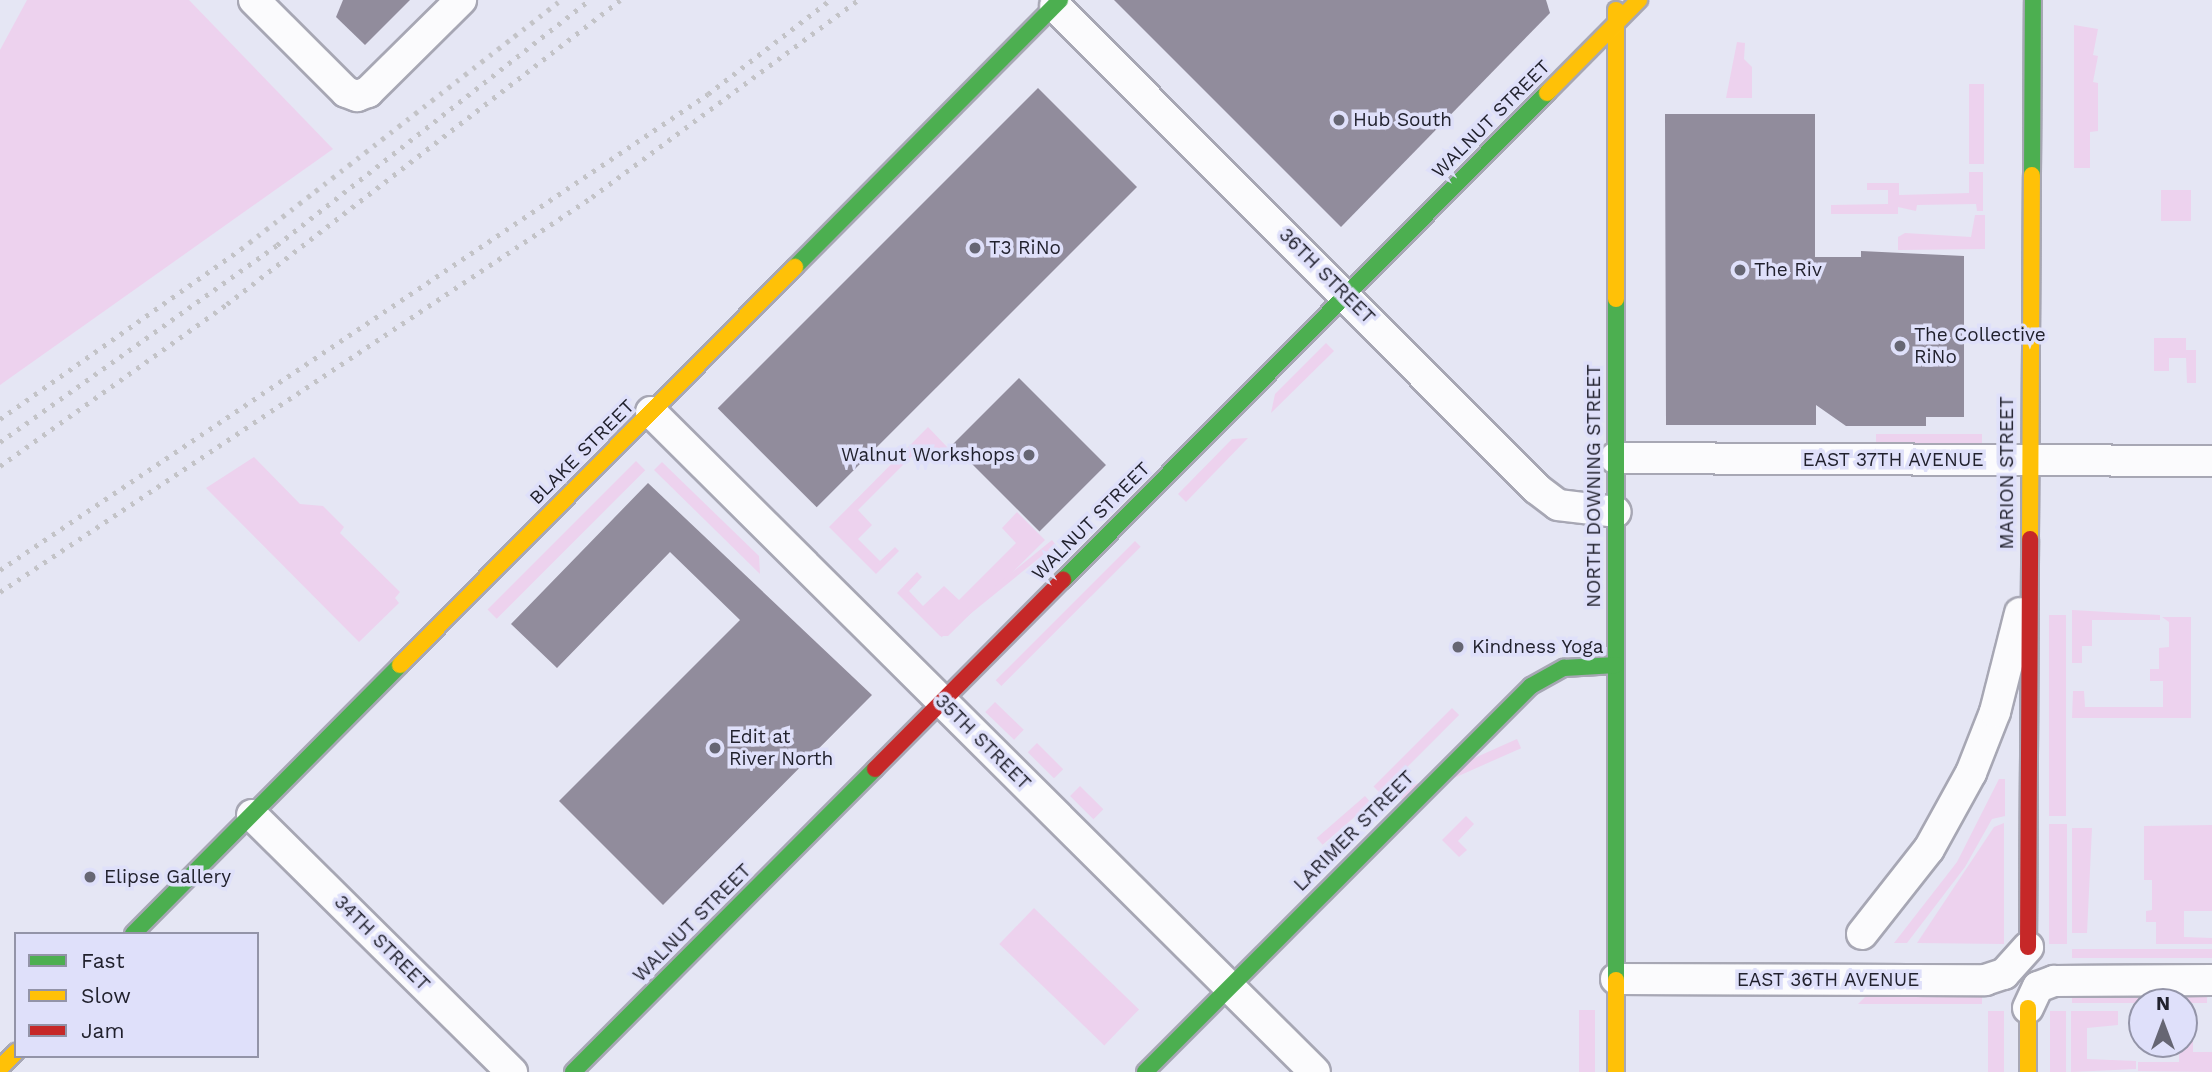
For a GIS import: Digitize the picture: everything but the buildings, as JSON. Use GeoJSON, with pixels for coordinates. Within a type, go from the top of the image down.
{"type":"FeatureCollection","features":[{"type":"Feature","properties":{"kind":"street"},"geometry":{"type":"LineString","coordinates":[[254,0],[346,92],[357,96],[368,92],[461,0]]}},
{"type":"Feature","properties":{"kind":"street","name":"NORTH DOWNING STREET"},"geometry":{"type":"LineString","coordinates":[[1602,0],[1615,26]]}},
{"type":"Feature","properties":{"kind":"street","name":"NORTH DOWNING STREET"},"geometry":{"type":"LineString","coordinates":[[1616,0],[1616,1072]]}},
{"type":"Feature","properties":{"kind":"street","name":"WALNUT STREET"},"geometry":{"type":"LineString","coordinates":[[573,1072],[1639,0]]}},
{"type":"Feature","properties":{"kind":"street","name":"MARION STREET"},"geometry":{"type":"LineString","coordinates":[[2028,947],[2028,460],[2034,0]]}},
{"type":"Feature","properties":{"kind":"street","name":"36TH STREET"},"geometry":{"type":"LineString","coordinates":[[1057,3],[1537,489],[1558,505],[1616,512]]}},
{"type":"Feature","properties":{"kind":"street","name":"BLAKE STREET"},"geometry":{"type":"LineString","coordinates":[[135,932],[1057,3]]}},
{"type":"Feature","properties":{"kind":"street","name":"35TH STREET"},"geometry":{"type":"LineString","coordinates":[[651,412],[1315,1072]]}},
{"type":"Feature","properties":{"kind":"street","name":"EAST 37TH AVENUE"},"geometry":{"type":"LineString","coordinates":[[1615,458],[2212,461]]}},
{"type":"Feature","properties":{"kind":"street"},"geometry":{"type":"LineString","coordinates":[[1862,934],[1929,849],[1970,773],[1994,712],[2028,578]]}},
{"type":"Feature","properties":{"kind":"street","name":"LARIMER STREET"},"geometry":{"type":"LineString","coordinates":[[1145,1072],[1531,686],[1564,668],[1616,665]]}},
{"type":"Feature","properties":{"kind":"street","name":"34TH STREET"},"geometry":{"type":"LineString","coordinates":[[252,815],[512,1072]]}},
{"type":"Feature","properties":{"kind":"street","name":"EAST 36TH AVENUE"},"geometry":{"type":"LineString","coordinates":[[1616,979],[1984,980],[2004,974],[2028,947]]}},
{"type":"Feature","properties":{"kind":"street"},"geometry":{"type":"LineString","coordinates":[[2028,1072],[2028,1008],[2038,987],[2054,981],[2212,980]]}},
{"type":"Feature","properties":{"kind":"street"},"geometry":{"type":"LineString","coordinates":[[0,1068],[14,1054]]}},
{"type":"Feature","properties":{"kind":"shaded area"},"geometry":{"type":"Polygon","coordinates":[[[27,0],[189,0],[333,149],[0,385],[0,50],[27,0]]]}},
{"type":"Feature","properties":{"kind":"shaded area"},"geometry":{"type":"Polygon","coordinates":[[[2074,25],[2098,29],[2093,55],[2098,56],[2093,82],[2098,83],[2098,131],[2090,132],[2090,168],[2074,168],[2074,25]]]}},
{"type":"Feature","properties":{"kind":"shaded area"},"geometry":{"type":"Polygon","coordinates":[[[1737,42],[1745,43],[1744,59],[1752,67],[1752,98],[1726,98],[1737,42]]]}},
{"type":"Feature","properties":{"kind":"shaded area"},"geometry":{"type":"Polygon","coordinates":[[[1969,84],[1984,84],[1984,164],[1969,164],[1969,84]]]}},
{"type":"Feature","properties":{"kind":"shaded area"},"geometry":{"type":"Polygon","coordinates":[[[1969,172],[1983,172],[1983,211],[1977,211],[1976,204],[1917,205],[1916,211],[1898,207],[1898,214],[1831,214],[1831,205],[1888,204],[1888,190],[1867,190],[1867,183],[1899,183],[1899,195],[1969,193],[1969,172]]]}},
{"type":"Feature","properties":{"kind":"shaded area"},"geometry":{"type":"Polygon","coordinates":[[[2161,190],[2191,190],[2191,221],[2161,221],[2161,190]]]}},
{"type":"Feature","properties":{"kind":"shaded area"},"geometry":{"type":"Polygon","coordinates":[[[1975,215],[1985,215],[1985,249],[1898,250],[1898,237],[1905,233],[1971,237],[1975,215]]]}},
{"type":"Feature","properties":{"kind":"shaded area"},"geometry":{"type":"Polygon","coordinates":[[[2154,338],[2186,338],[2186,350],[2196,350],[2196,383],[2187,383],[2186,358],[2169,358],[2169,371],[2154,371],[2154,338]]]}},
{"type":"Feature","properties":{"kind":"shaded area"},"geometry":{"type":"Polygon","coordinates":[[[1326,343],[1334,351],[1271,413],[1275,394],[1326,343]]]}},
{"type":"Feature","properties":{"kind":"shaded area"},"geometry":{"type":"Polygon","coordinates":[[[928,427],[949,449],[936,462],[921,447],[858,510],[872,525],[858,539],[880,561],[895,547],[899,551],[876,574],[829,527],[928,427]]]}},
{"type":"Feature","properties":{"kind":"shaded area"},"geometry":{"type":"Polygon","coordinates":[[[1876,434],[1982,434],[1982,443],[1876,443],[1876,434]]]}},
{"type":"Feature","properties":{"kind":"shaded area"},"geometry":{"type":"Polygon","coordinates":[[[1248,438],[1186,502],[1178,494],[1232,439],[1248,438]]]}},
{"type":"Feature","properties":{"kind":"shaded area"},"geometry":{"type":"Polygon","coordinates":[[[254,457],[300,504],[323,506],[344,527],[340,533],[400,592],[395,598],[399,603],[359,642],[206,488],[254,457]]]}},
{"type":"Feature","properties":{"kind":"shaded area"},"geometry":{"type":"Polygon","coordinates":[[[636,461],[645,470],[497,619],[488,609],[636,461]]]}},
{"type":"Feature","properties":{"kind":"shaded area"},"geometry":{"type":"Polygon","coordinates":[[[662,462],[759,556],[760,574],[654,470],[662,462]]]}},
{"type":"Feature","properties":{"kind":"shaded area"},"geometry":{"type":"Polygon","coordinates":[[[1017,512],[1045,540],[948,636],[940,636],[897,593],[917,572],[922,577],[909,591],[923,606],[944,586],[959,600],[1016,543],[1002,528],[1017,512]]]}},
{"type":"Feature","properties":{"kind":"shaded area"},"geometry":{"type":"Polygon","coordinates":[[[1052,540],[1056,545],[942,637],[938,633],[1052,540]]]}},
{"type":"Feature","properties":{"kind":"shaded area"},"geometry":{"type":"Polygon","coordinates":[[[1135,541],[1141,547],[1001,686],[996,680],[1135,541]]]}},
{"type":"Feature","properties":{"kind":"shaded area"},"geometry":{"type":"Polygon","coordinates":[[[2072,610],[2160,615],[2160,620],[2092,620],[2092,646],[2082,646],[2082,663],[2072,663],[2072,610]]]}},
{"type":"Feature","properties":{"kind":"shaded area"},"geometry":{"type":"Polygon","coordinates":[[[2049,615],[2066,615],[2066,816],[2049,816],[2049,615]]]}},
{"type":"Feature","properties":{"kind":"shaded area"},"geometry":{"type":"Polygon","coordinates":[[[2162,617],[2191,617],[2191,718],[2072,718],[2073,691],[2084,691],[2085,707],[2163,707],[2163,681],[2150,681],[2150,669],[2159,669],[2159,648],[2169,647],[2169,622],[2162,617]]]}},
{"type":"Feature","properties":{"kind":"shaded area"},"geometry":{"type":"Polygon","coordinates":[[[995,702],[1024,730],[1014,740],[985,712],[995,702]]]}},
{"type":"Feature","properties":{"kind":"shaded area"},"geometry":{"type":"Polygon","coordinates":[[[1452,708],[1459,715],[1381,794],[1374,786],[1452,708]]]}},
{"type":"Feature","properties":{"kind":"shaded area"},"geometry":{"type":"Polygon","coordinates":[[[1517,739],[1521,748],[1402,801],[1398,792],[1517,739]]]}},
{"type":"Feature","properties":{"kind":"shaded area"},"geometry":{"type":"Polygon","coordinates":[[[1037,743],[1063,769],[1054,778],[1028,752],[1037,743]]]}},
{"type":"Feature","properties":{"kind":"shaded area"},"geometry":{"type":"Polygon","coordinates":[[[1999,779],[2005,779],[2005,816],[1992,819],[1965,867],[1907,943],[1894,943],[1957,862],[1999,779]]]}},
{"type":"Feature","properties":{"kind":"shaded area"},"geometry":{"type":"Polygon","coordinates":[[[1080,786],[1103,809],[1093,819],[1070,796],[1080,786]]]}},
{"type":"Feature","properties":{"kind":"shaded area"},"geometry":{"type":"Polygon","coordinates":[[[1365,796],[1371,803],[1323,845],[1317,838],[1365,796]]]}},
{"type":"Feature","properties":{"kind":"shaded area"},"geometry":{"type":"Polygon","coordinates":[[[1466,816],[1474,824],[1458,841],[1467,850],[1459,857],[1442,840],[1466,816]]]}},
{"type":"Feature","properties":{"kind":"shaded area"},"geometry":{"type":"Polygon","coordinates":[[[2004,823],[2004,944],[1917,943],[1994,827],[2004,823]]]}},
{"type":"Feature","properties":{"kind":"shaded area"},"geometry":{"type":"Polygon","coordinates":[[[2049,824],[2067,824],[2067,944],[2049,944],[2049,824]]]}},
{"type":"Feature","properties":{"kind":"shaded area"},"geometry":{"type":"Polygon","coordinates":[[[2212,825],[2212,911],[2184,911],[2184,937],[2212,938],[2212,944],[2156,944],[2156,922],[2146,922],[2146,911],[2152,910],[2152,880],[2144,880],[2144,826],[2212,825]]]}},
{"type":"Feature","properties":{"kind":"shaded area"},"geometry":{"type":"Polygon","coordinates":[[[2072,828],[2092,828],[2087,933],[2072,933],[2072,828]]]}},
{"type":"Feature","properties":{"kind":"shaded area"},"geometry":{"type":"Polygon","coordinates":[[[1034,908],[1139,1009],[1104,1045],[999,944],[1034,908]]]}},
{"type":"Feature","properties":{"kind":"shaded area"},"geometry":{"type":"Polygon","coordinates":[[[2072,949],[2212,949],[2212,958],[2072,958],[2072,949]]]}},
{"type":"Feature","properties":{"kind":"shaded area"},"geometry":{"type":"Polygon","coordinates":[[[1982,994],[1982,1004],[1858,1004],[1867,995],[1982,994]]]}},
{"type":"Feature","properties":{"kind":"shaded area"},"geometry":{"type":"Polygon","coordinates":[[[2072,996],[2128,996],[2128,1003],[2072,1003],[2072,996]]]}},
{"type":"Feature","properties":{"kind":"shaded area"},"geometry":{"type":"Polygon","coordinates":[[[2198,996],[2207,996],[2207,1003],[2198,1003],[2198,996]]]}},
{"type":"Feature","properties":{"kind":"shaded area"},"geometry":{"type":"Polygon","coordinates":[[[1579,1010],[1595,1010],[1595,1072],[1579,1072],[1579,1010]]]}},
{"type":"Feature","properties":{"kind":"shaded area"},"geometry":{"type":"Polygon","coordinates":[[[1988,1011],[2004,1011],[2004,1072],[1988,1072],[1988,1011]]]}},
{"type":"Feature","properties":{"kind":"shaded area"},"geometry":{"type":"Polygon","coordinates":[[[2050,1011],[2066,1011],[2066,1072],[2050,1072],[2050,1011]]]}},
{"type":"Feature","properties":{"kind":"shaded area"},"geometry":{"type":"Polygon","coordinates":[[[2071,1011],[2118,1011],[2118,1025],[2087,1028],[2087,1059],[2136,1061],[2136,1069],[2071,1072],[2071,1011]]]}},
{"type":"Feature","properties":{"kind":"shaded area"},"geometry":{"type":"Polygon","coordinates":[[[2198,1052],[2212,1052],[2212,1072],[2138,1071],[2138,1062],[2179,1062],[2179,1058],[2198,1058],[2198,1052]]]}},
{"type":"Feature","properties":{"kind":"railway"},"geometry":{"type":"LineString","coordinates":[[0,419],[241,249],[561,0]]}},
{"type":"Feature","properties":{"kind":"railway"},"geometry":{"type":"LineString","coordinates":[[0,442],[277,245],[590,0]]}},
{"type":"Feature","properties":{"kind":"railway"},"geometry":{"type":"LineString","coordinates":[[0,466],[227,304],[620,0]]}},
{"type":"Feature","properties":{"kind":"railway"},"geometry":{"type":"LineString","coordinates":[[0,570],[708,94],[830,0]]}},
{"type":"Feature","properties":{"kind":"railway"},"geometry":{"type":"LineString","coordinates":[[0,592],[592,197],[858,0]]}},
{"type":"Feature","properties":{"kind":"traffic: fast"},"geometry":{"type":"LineString","coordinates":[[795,267],[1060,0]]}},
{"type":"Feature","properties":{"kind":"traffic: fast"},"geometry":{"type":"LineString","coordinates":[[2032,175],[2033,0]]}},
{"type":"Feature","properties":{"kind":"traffic: fast"},"geometry":{"type":"LineString","coordinates":[[1063,580],[1547,93]]}},
{"type":"Feature","properties":{"kind":"traffic: fast"},"geometry":{"type":"LineString","coordinates":[[1616,299],[1616,980]]}},
{"type":"Feature","properties":{"kind":"traffic: fast"},"geometry":{"type":"LineString","coordinates":[[135,932],[400,665]]}},
{"type":"Feature","properties":{"kind":"traffic: fast"},"geometry":{"type":"LineString","coordinates":[[1145,1072],[1531,686],[1564,668],[1616,665]]}},
{"type":"Feature","properties":{"kind":"traffic: fast"},"geometry":{"type":"LineString","coordinates":[[573,1072],[875,769]]}},
{"type":"Feature","properties":{"kind":"traffic: slow"},"geometry":{"type":"LineString","coordinates":[[1547,93],[1639,0]]}},
{"type":"Feature","properties":{"kind":"traffic: slow"},"geometry":{"type":"LineString","coordinates":[[1616,10],[1616,299]]}},
{"type":"Feature","properties":{"kind":"traffic: slow"},"geometry":{"type":"LineString","coordinates":[[2030,539],[2032,175]]}},
{"type":"Feature","properties":{"kind":"traffic: slow"},"geometry":{"type":"LineString","coordinates":[[400,665],[795,267]]}},
{"type":"Feature","properties":{"kind":"traffic: slow"},"geometry":{"type":"LineString","coordinates":[[1616,980],[1616,1072]]}},
{"type":"Feature","properties":{"kind":"traffic: slow"},"geometry":{"type":"LineString","coordinates":[[2028,1008],[2028,1072]]}},
{"type":"Feature","properties":{"kind":"traffic: slow"},"geometry":{"type":"LineString","coordinates":[[0,1068],[14,1054]]}},
{"type":"Feature","properties":{"kind":"traffic: jam"},"geometry":{"type":"LineString","coordinates":[[2028,947],[2030,539]]}},
{"type":"Feature","properties":{"kind":"traffic: jam"},"geometry":{"type":"LineString","coordinates":[[875,769],[1063,580]]}},
{"type":"Feature","properties":{"kind":"place","name":"Hub South"},"geometry":{"type":"Point","coordinates":[1339,120]}},
{"type":"Feature","properties":{"kind":"place","name":"T3 RiNo"},"geometry":{"type":"Point","coordinates":[975,248]}},
{"type":"Feature","properties":{"kind":"place","name":"The Riv"},"geometry":{"type":"Point","coordinates":[1740,270]}},
{"type":"Feature","properties":{"kind":"place","name":"The Collective RiNo"},"geometry":{"type":"Point","coordinates":[1900,346]}},
{"type":"Feature","properties":{"kind":"place","name":"Walnut Workshops"},"geometry":{"type":"Point","coordinates":[1029,455]}},
{"type":"Feature","properties":{"kind":"place","name":"Kindness Yoga"},"geometry":{"type":"Point","coordinates":[1458,647]}},
{"type":"Feature","properties":{"kind":"place","name":"Edit at River North"},"geometry":{"type":"Point","coordinates":[715,748]}},
{"type":"Feature","properties":{"kind":"place","name":"Elipse Gallery"},"geometry":{"type":"Point","coordinates":[90,877]}}]}
